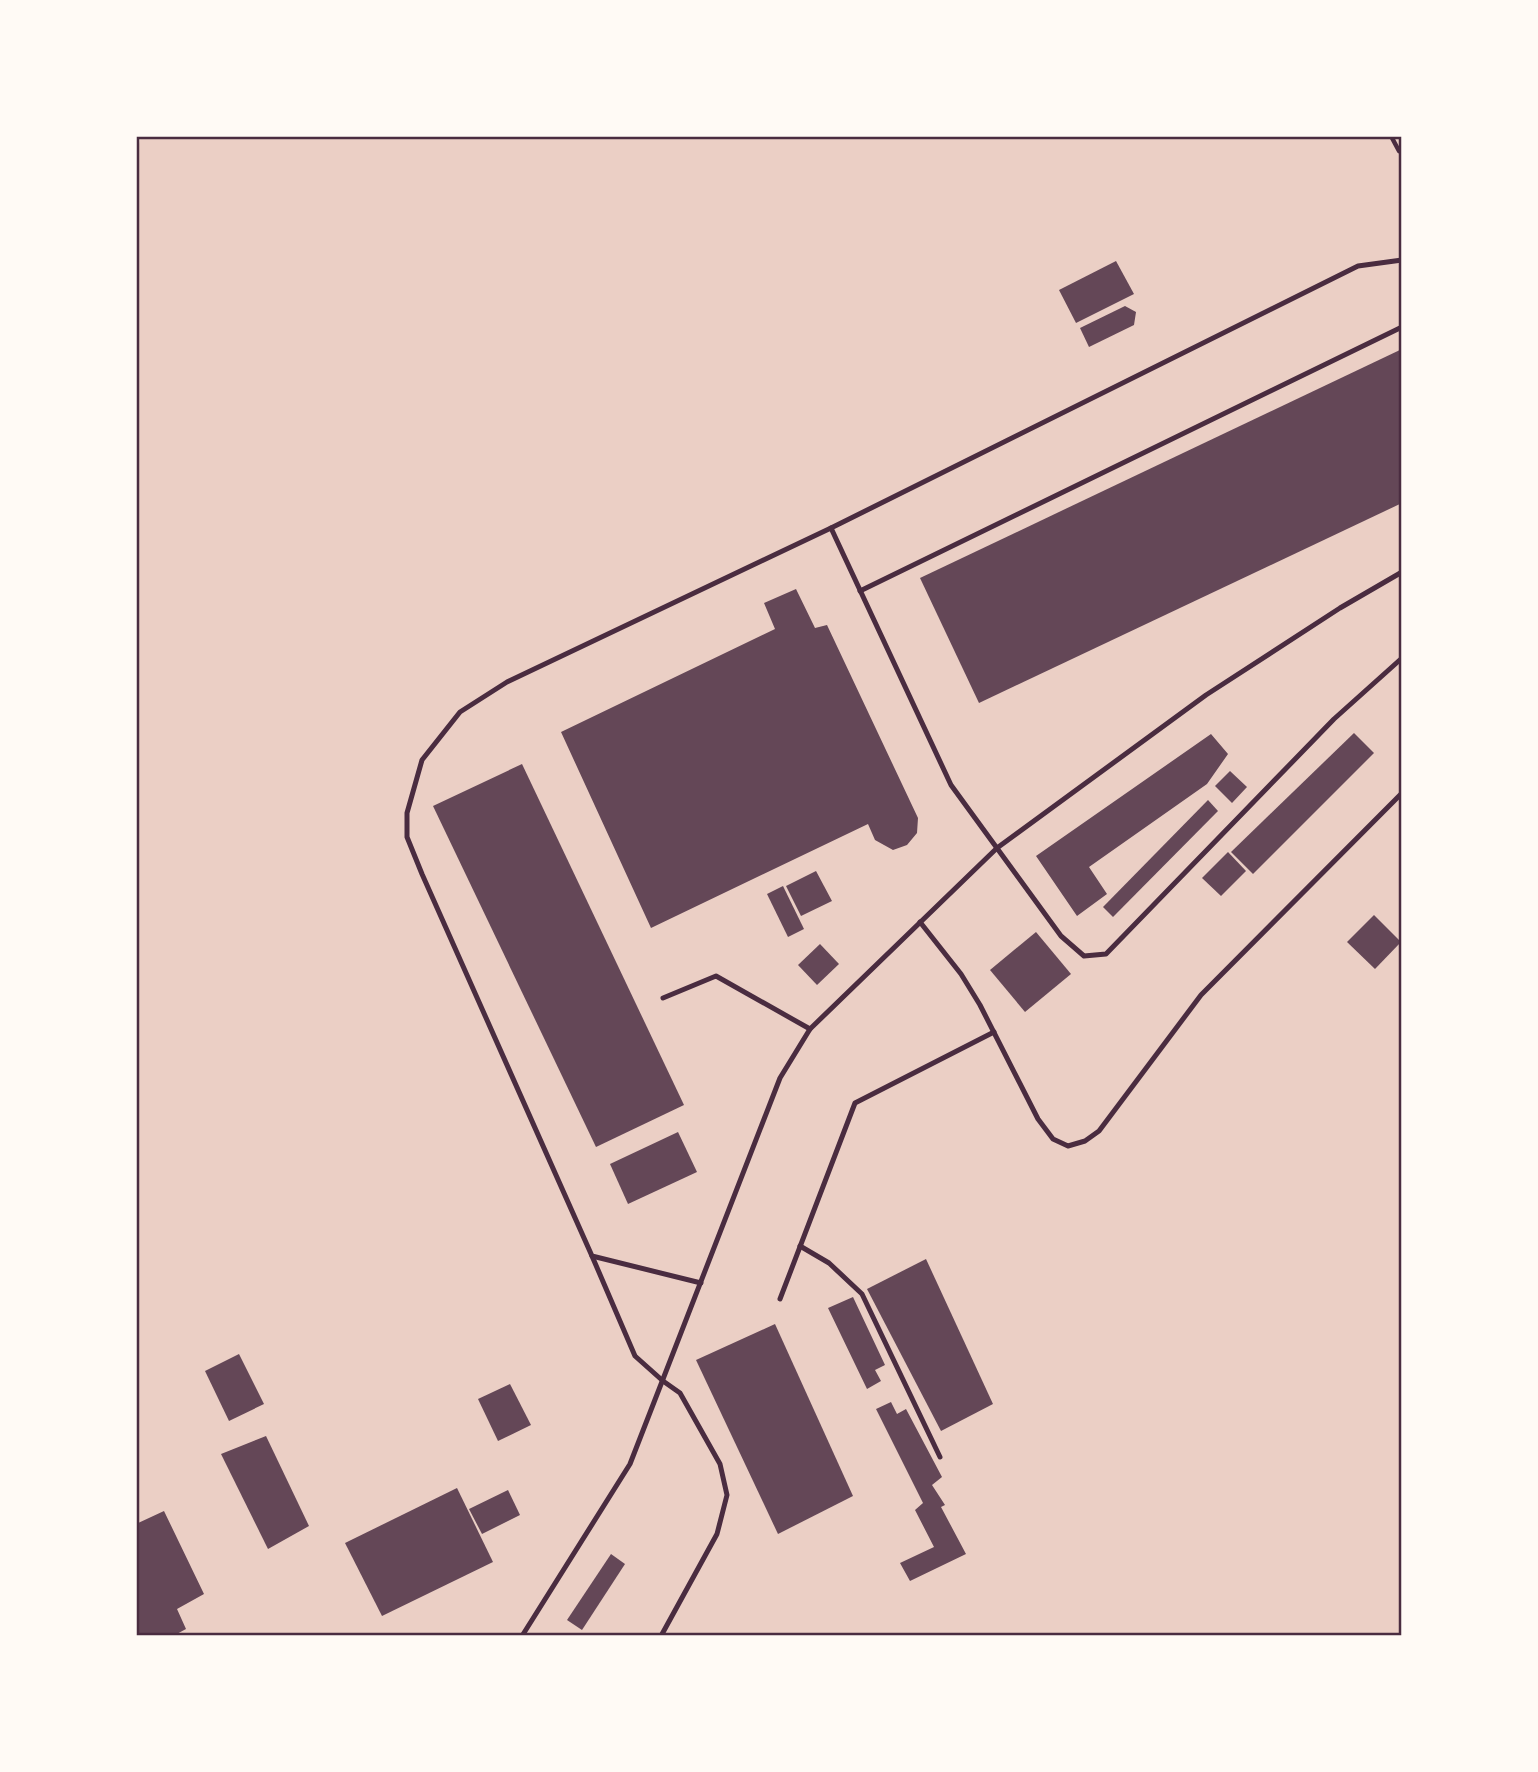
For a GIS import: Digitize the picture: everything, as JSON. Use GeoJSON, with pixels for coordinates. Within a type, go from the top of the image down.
{"type":"FeatureCollection","features":[{"type":"Feature","properties":{"kind":"lane"},"geometry":{"type":"LineString","coordinates":[[661,1636],[717,1534],[727,1495],[720,1464],[680,1393],[635,1356],[433,899],[407,837],[407,813],[422,760],[460,712],[507,682],[831,528],[1358,266],[1402,260]]}},
{"type":"Feature","properties":{"kind":"lane"},"geometry":{"type":"LineString","coordinates":[[860,591],[1402,327]]}},
{"type":"Feature","properties":{"kind":"lane"},"geometry":{"type":"LineString","coordinates":[[831,528],[951,786],[1061,936],[1084,956],[1106,954],[1334,719],[1402,658]]}},
{"type":"Feature","properties":{"kind":"lane"},"geometry":{"type":"LineString","coordinates":[[523,1636],[630,1464],[780,1078],[810,1029],[997,848],[1206,695],[1340,608],[1402,572]]}},
{"type":"Feature","properties":{"kind":"lane"},"geometry":{"type":"LineString","coordinates":[[920,922],[961,975],[980,1005],[1038,1119],[1054,1139],[1068,1146],[1085,1141],[1099,1131],[1201,995],[1402,793]]}},
{"type":"Feature","properties":{"kind":"lane"},"geometry":{"type":"LineString","coordinates":[[663,998],[716,976],[810,1029]]}},
{"type":"Feature","properties":{"kind":"lane"},"geometry":{"type":"LineString","coordinates":[[780,1299],[855,1103],[993,1032]]}},
{"type":"Feature","properties":{"kind":"lane"},"geometry":{"type":"LineString","coordinates":[[800,1246],[829,1263],[862,1294],[940,1457]]}},
{"type":"Feature","properties":{"kind":"lane"},"geometry":{"type":"LineString","coordinates":[[592,1256],[701,1283]]}},
{"type":"Feature","properties":{"kind":"path"},"geometry":{"type":"LineString","coordinates":[[1391,136],[1402,152]]}},
{"type":"Feature","properties":{"kind":"shaded area"},"geometry":{"type":"Polygon","coordinates":[[[141,137],[1401,137],[1401,1635],[137,1636],[136,155],[141,137]]]}},
{"type":"Feature","properties":{"kind":"building"},"geometry":{"type":"Polygon","coordinates":[[[1116,261],[1134,294],[1076,323],[1059,290],[1116,261]]]}},
{"type":"Feature","properties":{"kind":"building"},"geometry":{"type":"Polygon","coordinates":[[[1125,306],[1136,312],[1134,325],[1089,347],[1080,328],[1125,306]]]}},
{"type":"Feature","properties":{"kind":"building"},"geometry":{"type":"Polygon","coordinates":[[[1402,349],[1402,503],[979,703],[920,578],[1402,349]]]}},
{"type":"Feature","properties":{"kind":"building"},"geometry":{"type":"Polygon","coordinates":[[[796,589],[815,628],[827,625],[918,818],[917,833],[907,845],[893,850],[875,840],[868,824],[651,928],[561,732],[775,629],[764,603],[796,589]]]}},
{"type":"Feature","properties":{"kind":"building"},"geometry":{"type":"Polygon","coordinates":[[[1354,733],[1374,753],[1253,874],[1231,852],[1354,733]]]}},
{"type":"Feature","properties":{"kind":"building"},"geometry":{"type":"Polygon","coordinates":[[[1211,734],[1228,754],[1207,784],[1089,867],[1107,894],[1077,916],[1036,856],[1211,734]]]}},
{"type":"Feature","properties":{"kind":"building"},"geometry":{"type":"Polygon","coordinates":[[[522,764],[684,1105],[596,1147],[433,806],[522,764]]]}},
{"type":"Feature","properties":{"kind":"building"},"geometry":{"type":"Polygon","coordinates":[[[1230,771],[1247,787],[1232,803],[1215,786],[1230,771]]]}},
{"type":"Feature","properties":{"kind":"building"},"geometry":{"type":"Polygon","coordinates":[[[1208,800],[1218,811],[1113,917],[1103,907],[1208,800]]]}},
{"type":"Feature","properties":{"kind":"building"},"geometry":{"type":"Polygon","coordinates":[[[1228,852],[1246,871],[1221,896],[1202,878],[1228,852]]]}},
{"type":"Feature","properties":{"kind":"building"},"geometry":{"type":"Polygon","coordinates":[[[816,871],[832,901],[801,916],[786,886],[816,871]]]}},
{"type":"Feature","properties":{"kind":"building"},"geometry":{"type":"Polygon","coordinates":[[[783,886],[804,929],[788,937],[767,894],[783,886]]]}},
{"type":"Feature","properties":{"kind":"building"},"geometry":{"type":"Polygon","coordinates":[[[1374,915],[1401,942],[1375,969],[1347,942],[1374,915]]]}},
{"type":"Feature","properties":{"kind":"building"},"geometry":{"type":"Polygon","coordinates":[[[1036,932],[1071,974],[1025,1012],[990,970],[1036,932]]]}},
{"type":"Feature","properties":{"kind":"building"},"geometry":{"type":"Polygon","coordinates":[[[820,944],[839,964],[817,985],[798,965],[820,944]]]}},
{"type":"Feature","properties":{"kind":"building"},"geometry":{"type":"Polygon","coordinates":[[[678,1132],[697,1172],[628,1204],[610,1164],[678,1132]]]}},
{"type":"Feature","properties":{"kind":"building"},"geometry":{"type":"Polygon","coordinates":[[[926,1259],[993,1404],[941,1431],[867,1289],[926,1259]]]}},
{"type":"Feature","properties":{"kind":"building"},"geometry":{"type":"Polygon","coordinates":[[[853,1297],[885,1365],[875,1370],[881,1381],[867,1389],[828,1308],[853,1297]]]}},
{"type":"Feature","properties":{"kind":"building"},"geometry":{"type":"Polygon","coordinates":[[[775,1324],[853,1496],[778,1534],[696,1360],[775,1324]]]}},
{"type":"Feature","properties":{"kind":"building"},"geometry":{"type":"Polygon","coordinates":[[[239,1354],[264,1404],[229,1421],[205,1371],[239,1354]]]}},
{"type":"Feature","properties":{"kind":"building"},"geometry":{"type":"Polygon","coordinates":[[[510,1384],[531,1425],[498,1441],[478,1399],[510,1384]]]}},
{"type":"Feature","properties":{"kind":"building"},"geometry":{"type":"Polygon","coordinates":[[[891,1402],[897,1414],[906,1409],[942,1477],[932,1485],[945,1505],[941,1507],[966,1554],[910,1581],[900,1563],[934,1547],[915,1510],[923,1503],[876,1409],[891,1402]]]}},
{"type":"Feature","properties":{"kind":"building"},"geometry":{"type":"Polygon","coordinates":[[[266,1436],[309,1526],[268,1549],[221,1454],[266,1436]]]}},
{"type":"Feature","properties":{"kind":"building"},"geometry":{"type":"Polygon","coordinates":[[[457,1488],[493,1562],[382,1616],[345,1543],[457,1488]]]}},
{"type":"Feature","properties":{"kind":"building"},"geometry":{"type":"Polygon","coordinates":[[[508,1490],[520,1515],[482,1534],[469,1509],[508,1490]]]}},
{"type":"Feature","properties":{"kind":"building"},"geometry":{"type":"Polygon","coordinates":[[[164,1511],[204,1594],[177,1609],[186,1629],[173,1636],[136,1636],[136,1524],[164,1511]]]}},
{"type":"Feature","properties":{"kind":"building"},"geometry":{"type":"Polygon","coordinates":[[[611,1554],[625,1564],[582,1630],[567,1620],[611,1554]]]}}]}
